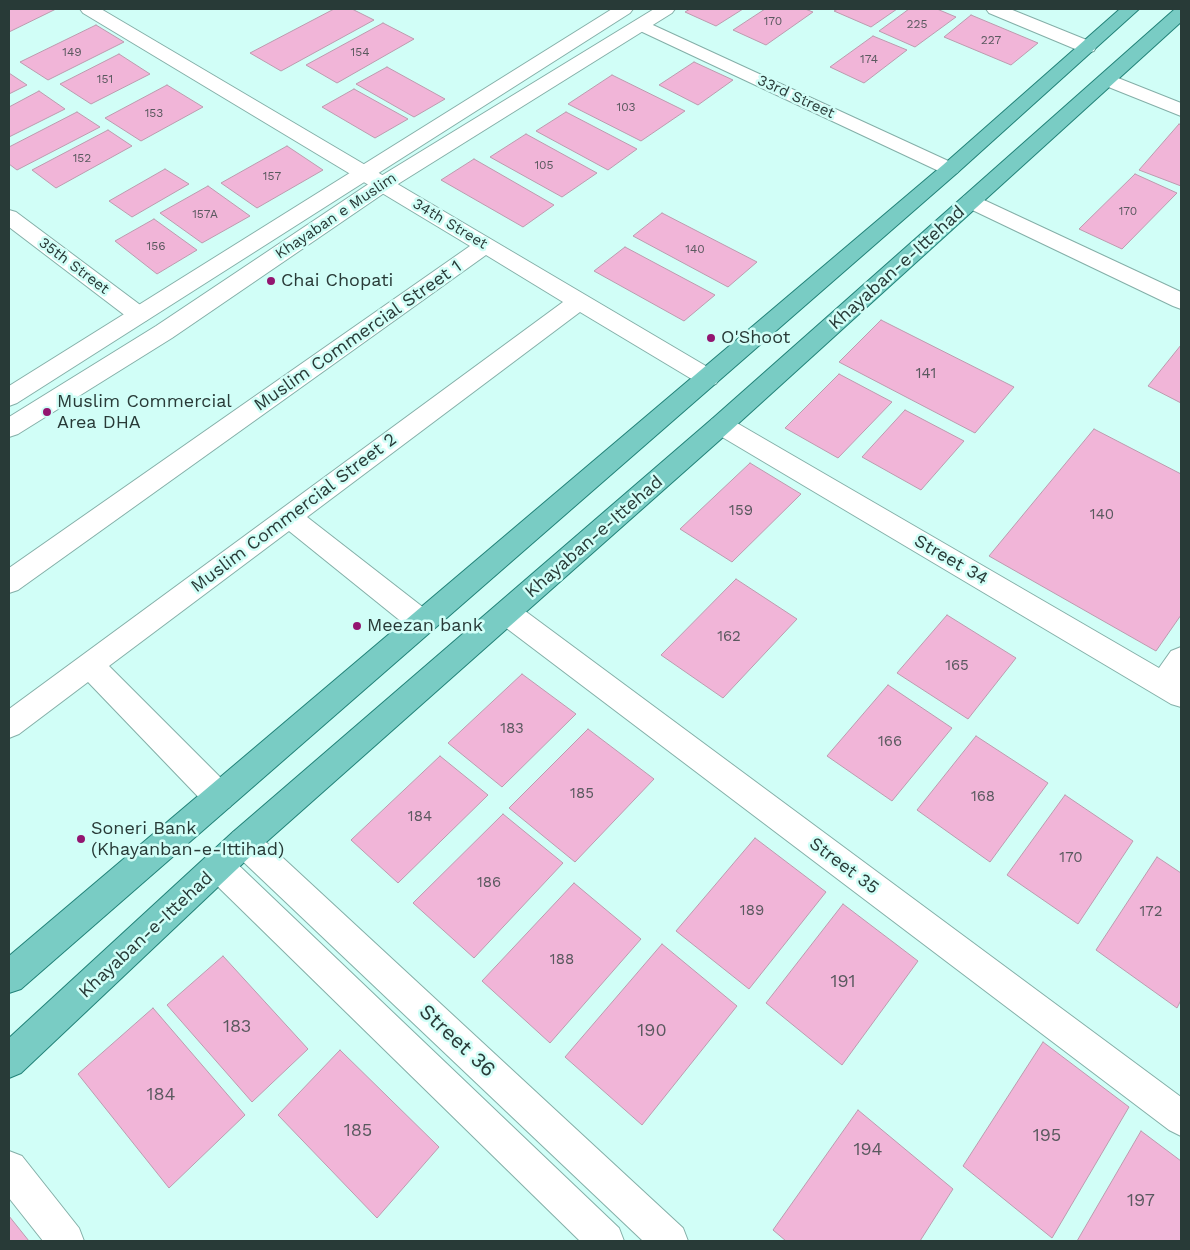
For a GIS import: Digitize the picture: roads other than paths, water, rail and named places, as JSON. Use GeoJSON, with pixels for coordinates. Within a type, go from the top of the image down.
{"type":"FeatureCollection","features":[{"type":"Feature","properties":{"kind":"main road"},"geometry":{"type":"LineString","coordinates":[[9,977],[708,378],[950,169],[1130,9]]}},
{"type":"Feature","properties":{"kind":"main road","name":"Khayaban-e-Ittehad"},"geometry":{"type":"LineString","coordinates":[[9,1062],[244,842],[721,425],[1181,13]]}},
{"type":"Feature","properties":{"kind":"street","name":"34th Street"},"geometry":{"type":"LineString","coordinates":[[89,9],[708,378]]}},
{"type":"Feature","properties":{"kind":"street","name":"Khayaban e Muslim"},"geometry":{"type":"LineString","coordinates":[[9,428],[164,332],[383,184],[666,9]]}},
{"type":"Feature","properties":{"kind":"street"},"geometry":{"type":"LineString","coordinates":[[995,9],[1087,47]]}},
{"type":"Feature","properties":{"kind":"street","name":"Khayaban e Muslim"},"geometry":{"type":"LineString","coordinates":[[9,397],[508,81],[614,10]]}},
{"type":"Feature","properties":{"kind":"street","name":"33rd Street"},"geometry":{"type":"LineString","coordinates":[[642,25],[950,169]]}},
{"type":"Feature","properties":{"kind":"street"},"geometry":{"type":"LineString","coordinates":[[1108,80],[1181,110]]}},
{"type":"Feature","properties":{"kind":"street"},"geometry":{"type":"LineString","coordinates":[[508,81],[530,93]]}},
{"type":"Feature","properties":{"kind":"street"},"geometry":{"type":"LineString","coordinates":[[971,201],[1181,301]]}},
{"type":"Feature","properties":{"kind":"street","name":"35th Street"},"geometry":{"type":"LineString","coordinates":[[9,217],[139,315]]}},
{"type":"Feature","properties":{"kind":"street","name":"Muslim Commercial Street 1"},"geometry":{"type":"LineString","coordinates":[[14,569],[486,245]]}},
{"type":"Feature","properties":{"kind":"street","name":"Muslim Commercial Street 2"},"geometry":{"type":"LineString","coordinates":[[9,725],[579,301]]}},
{"type":"Feature","properties":{"kind":"street"},"geometry":{"type":"LineString","coordinates":[[34,381],[56,398]]}},
{"type":"Feature","properties":{"kind":"street","name":"Street 34"},"geometry":{"type":"LineString","coordinates":[[721,425],[1172,689]]}},
{"type":"Feature","properties":{"kind":"street"},"geometry":{"type":"LineString","coordinates":[[289,516],[423,623]]}},
{"type":"Feature","properties":{"kind":"street","name":"Street 35"},"geometry":{"type":"LineString","coordinates":[[507,613],[1181,1118]]}},
{"type":"Feature","properties":{"kind":"street"},"geometry":{"type":"LineString","coordinates":[[1172,689],[1181,659]]}},
{"type":"Feature","properties":{"kind":"street"},"geometry":{"type":"LineString","coordinates":[[90,665],[220,797]]}},
{"type":"Feature","properties":{"kind":"street","name":"Street 36"},"geometry":{"type":"LineString","coordinates":[[244,842],[670,1241]]}},
{"type":"Feature","properties":{"kind":"street"},"geometry":{"type":"LineString","coordinates":[[219,867],[606,1241]]}},
{"type":"Feature","properties":{"kind":"street"},"geometry":{"type":"LineString","coordinates":[[9,1169],[66,1241]]}},
{"type":"Feature","properties":{"kind":"place","name":"Chai Chopati"},"geometry":{"type":"Point","coordinates":[271,281]}},
{"type":"Feature","properties":{"kind":"place","name":"O'Shoot"},"geometry":{"type":"Point","coordinates":[711,338]}},
{"type":"Feature","properties":{"kind":"place","name":"Muslim Commercial Area DHA"},"geometry":{"type":"Point","coordinates":[47,412]}},
{"type":"Feature","properties":{"kind":"place","name":"Meezan bank"},"geometry":{"type":"Point","coordinates":[357,626]}},
{"type":"Feature","properties":{"kind":"place","name":"Soneri Bank (Khayanban-e-Ittihad)"},"geometry":{"type":"Point","coordinates":[81,839]}}]}
